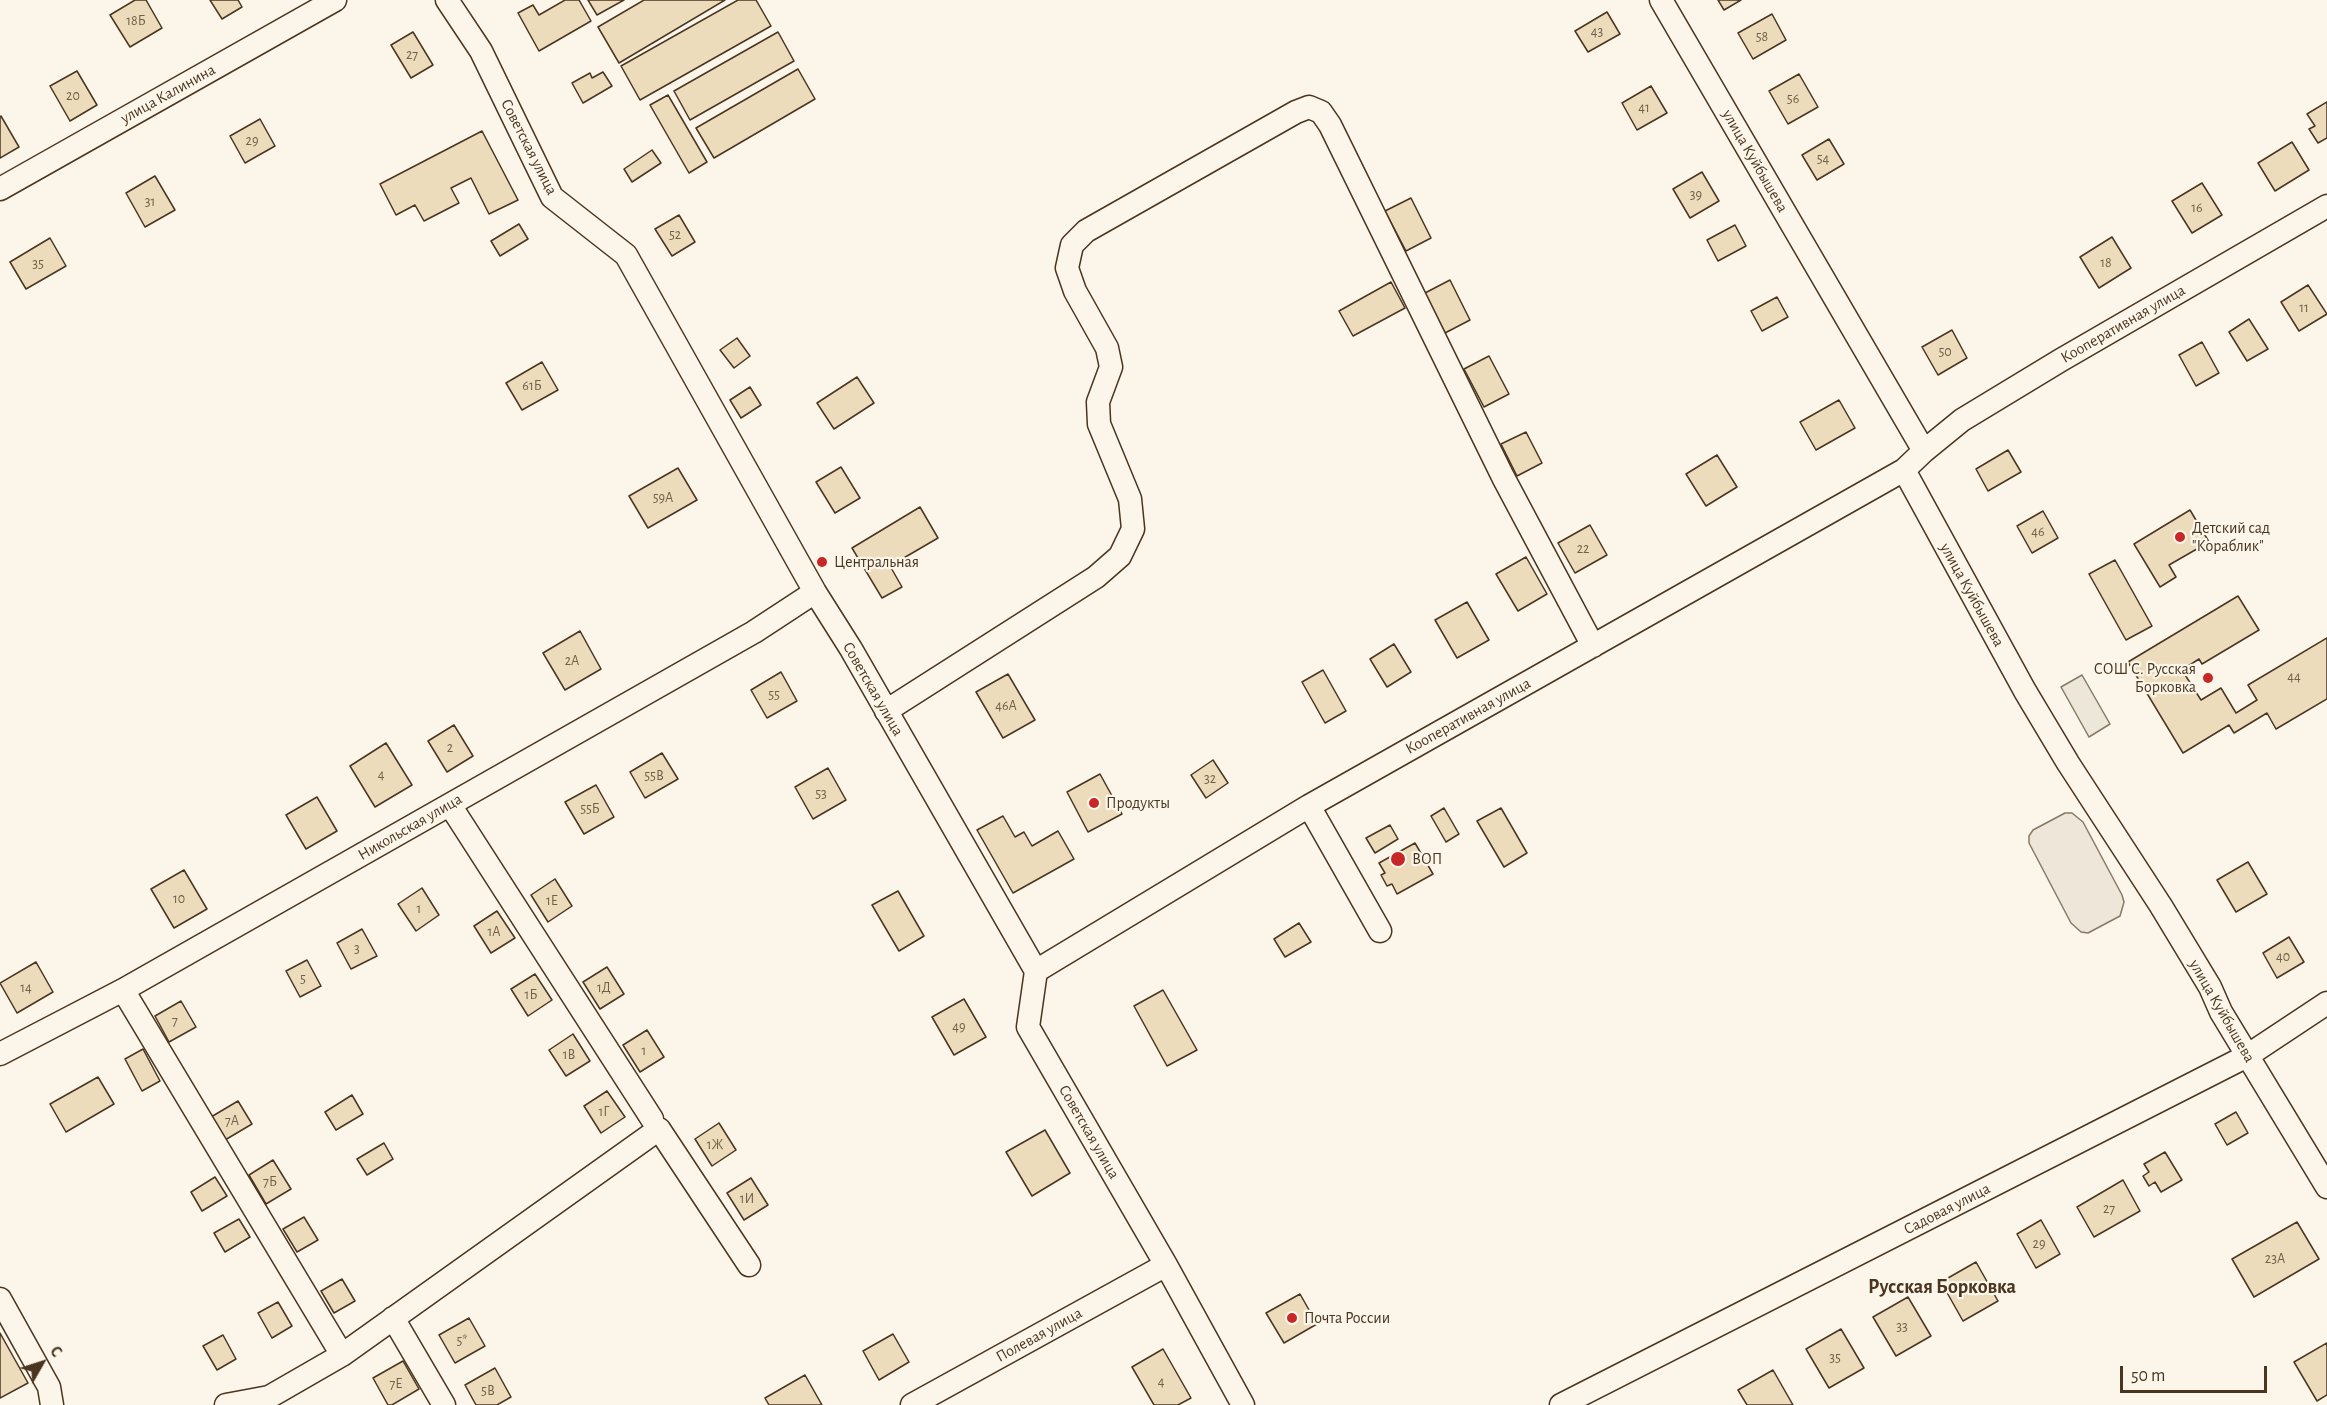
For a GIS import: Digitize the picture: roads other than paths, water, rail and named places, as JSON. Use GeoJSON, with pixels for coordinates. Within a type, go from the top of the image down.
{"type":"FeatureCollection","features":[{"type":"Feature","properties":{"kind":"street","name":"улица Калинина"},"geometry":{"type":"LineString","coordinates":[[0,189],[335,0]]}},
{"type":"Feature","properties":{"kind":"street","name":"Советская улица"},"geometry":{"type":"LineString","coordinates":[[447,0],[481,51],[552,197],[626,255],[815,592],[1036,971],[1028,1027],[1166,1265],[1243,1405]]}},
{"type":"Feature","properties":{"kind":"street","name":"улица Куйбышева"},"geometry":{"type":"LineString","coordinates":[[1661,0],[1924,451]]}},
{"type":"Feature","properties":{"kind":"street"},"geometry":{"type":"LineString","coordinates":[[886,711],[1096,577],[1120,556],[1133,529],[1130,500],[1099,424],[1098,402],[1111,367],[1107,348],[1075,291],[1067,268],[1072,245],[1086,231],[1296,112],[1309,107],[1321,112],[1330,125],[1503,477],[1593,646]]}},
{"type":"Feature","properties":{"kind":"street","name":"Кооперативная улица"},"geometry":{"type":"LineString","coordinates":[[1924,451],[1962,420],[2011,390],[2327,206]]}},
{"type":"Feature","properties":{"kind":"street"},"geometry":{"type":"LineString","coordinates":[[1904,470],[1924,451]]}},
{"type":"Feature","properties":{"kind":"street","name":"улица Куйбышева"},"geometry":{"type":"LineString","coordinates":[[1904,470],[2025,691],[2161,906],[2210,987],[2221,1012],[2327,1187]]}},
{"type":"Feature","properties":{"kind":"street","name":"Кооперативная улица"},"geometry":{"type":"LineString","coordinates":[[1036,971],[1309,806],[1904,470]]}},
{"type":"Feature","properties":{"kind":"street","name":"Никольская улица"},"geometry":{"type":"LineString","coordinates":[[0,1054],[123,990],[450,805],[754,632],[815,592]]}},
{"type":"Feature","properties":{"kind":"street"},"geometry":{"type":"LineString","coordinates":[[450,805],[652,1119]]}},
{"type":"Feature","properties":{"kind":"street"},"geometry":{"type":"LineString","coordinates":[[1309,806],[1380,931]]}},
{"type":"Feature","properties":{"kind":"street"},"geometry":{"type":"LineString","coordinates":[[123,990],[342,1355]]}},
{"type":"Feature","properties":{"kind":"street","name":"Садовая улица"},"geometry":{"type":"LineString","coordinates":[[1561,1405],[2247,1056],[2327,1003]]}},
{"type":"Feature","properties":{"kind":"street"},"geometry":{"type":"LineString","coordinates":[[226,1405],[269,1397],[342,1355],[659,1129],[748,1265]]}},
{"type":"Feature","properties":{"kind":"street","name":"Полевая улица"},"geometry":{"type":"LineString","coordinates":[[912,1405],[1166,1265]]}},
{"type":"Feature","properties":{"kind":"street"},"geometry":{"type":"LineString","coordinates":[[0,1299],[49,1387],[52,1405]]}},
{"type":"Feature","properties":{"kind":"street"},"geometry":{"type":"LineString","coordinates":[[393,1318],[444,1405]]}},
{"type":"Feature","properties":{"kind":"place","name":"Детский сад \"Кораблик\""},"geometry":{"type":"Point","coordinates":[2180,537]}},
{"type":"Feature","properties":{"kind":"place","name":"Центральная"},"geometry":{"type":"Point","coordinates":[822,562]}},
{"type":"Feature","properties":{"kind":"place","name":"СОШ С. Русская Борковка"},"geometry":{"type":"Point","coordinates":[2208,678]}},
{"type":"Feature","properties":{"kind":"place","name":"Продукты"},"geometry":{"type":"Point","coordinates":[1094,803]}},
{"type":"Feature","properties":{"kind":"place","name":"ВОП"},"geometry":{"type":"Point","coordinates":[1398,859]}},
{"type":"Feature","properties":{"kind":"place","name":"Почта России"},"geometry":{"type":"Point","coordinates":[1292,1318]}},
{"type":"Feature","properties":{"kind":"district","name":"Русская Борковка"},"geometry":{"type":"Point","coordinates":[1942,1287]}}]}
